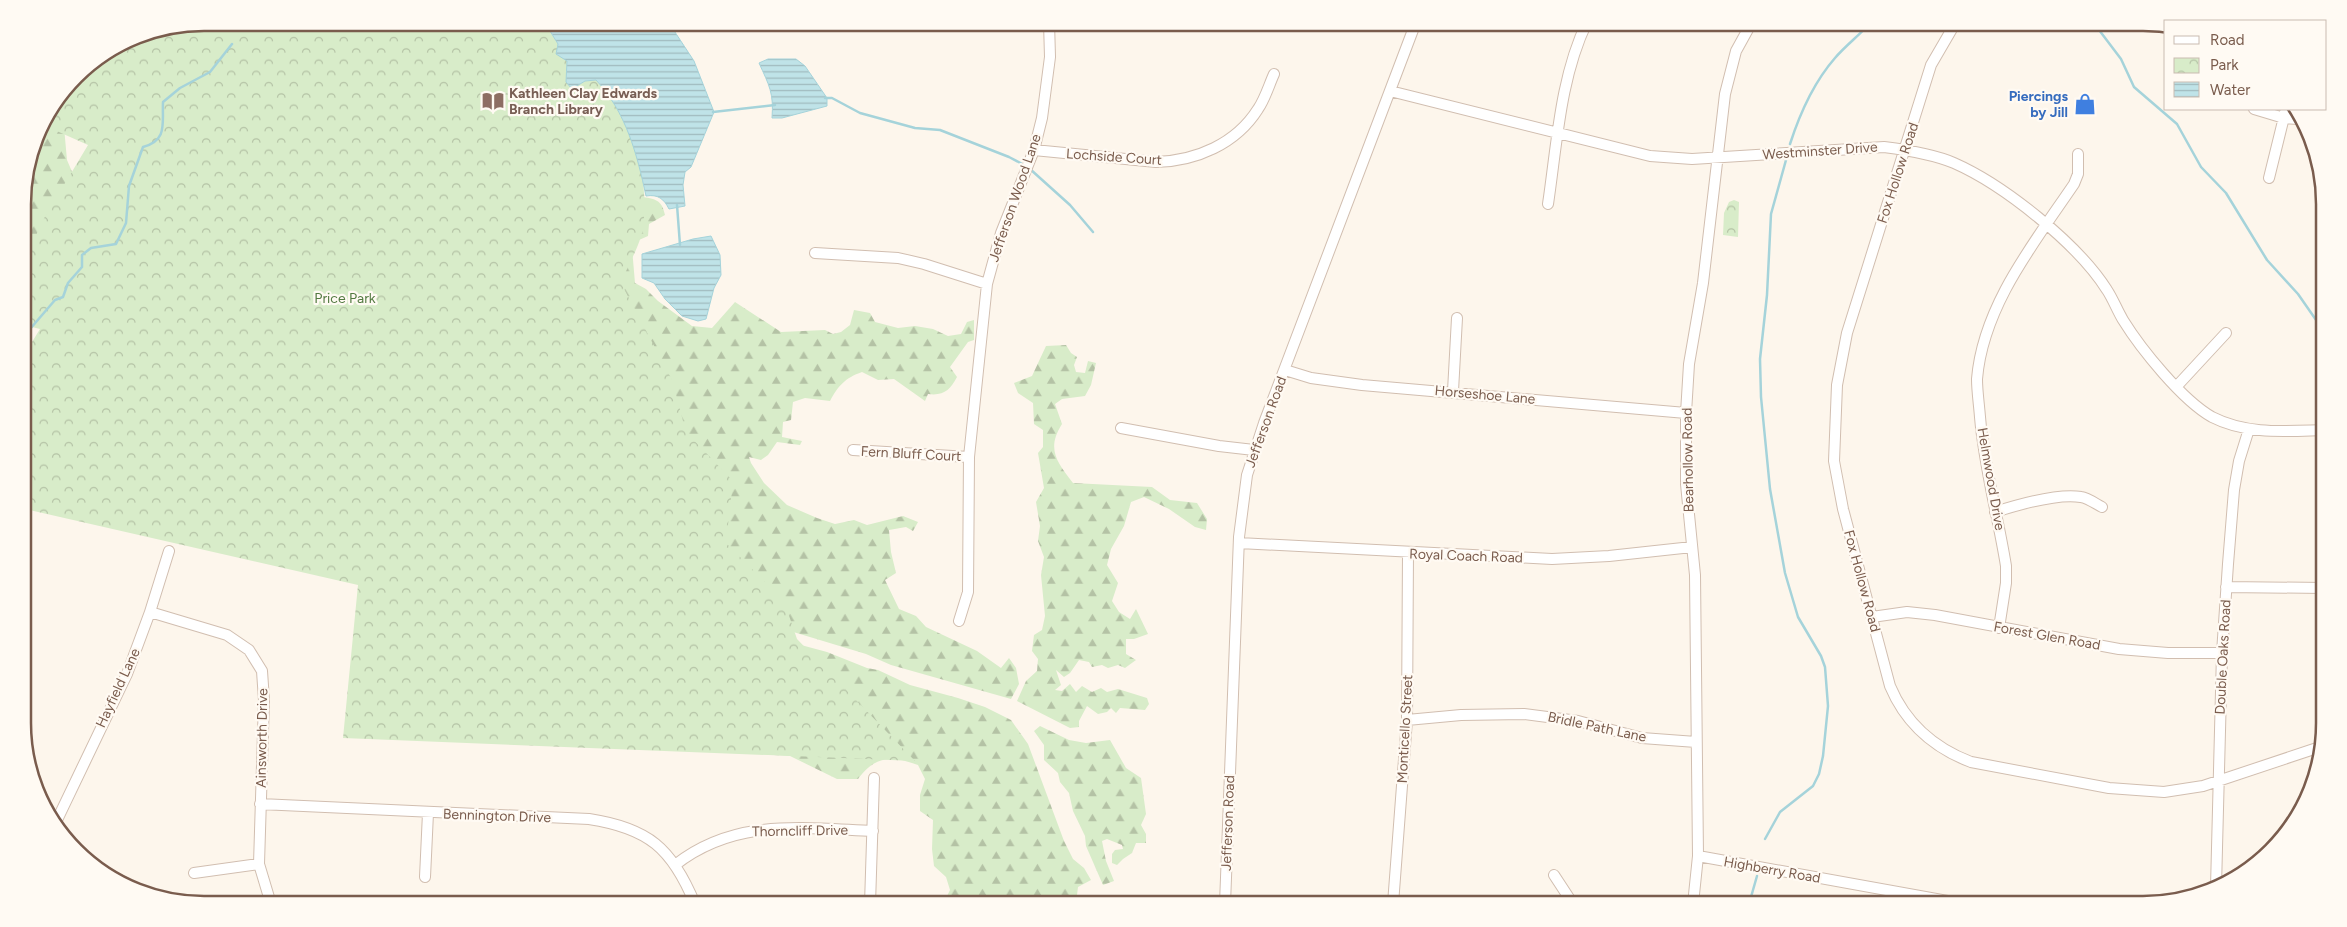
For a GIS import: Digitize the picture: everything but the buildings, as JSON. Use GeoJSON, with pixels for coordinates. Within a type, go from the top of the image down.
{"type":"FeatureCollection","features":[{"type":"Feature","properties":{"kind":"street","name":"Jefferson Road"},"geometry":{"type":"LineString","coordinates":[[1225,895],[1239,543],[1247,475],[1254,450],[1413,31]]}},
{"type":"Feature","properties":{"kind":"street"},"geometry":{"type":"LineString","coordinates":[[1548,204],[1568,75],[1577,44],[1583,31]]}},
{"type":"Feature","properties":{"kind":"street","name":"Bearhollow Road"},"geometry":{"type":"LineString","coordinates":[[1694,895],[1698,856],[1694,575],[1686,484],[1686,413],[1689,364],[1702,283],[1725,94],[1736,51],[1747,31]]}},
{"type":"Feature","properties":{"kind":"street","name":"Fox Hollow Road"},"geometry":{"type":"LineString","coordinates":[[1951,31],[1931,65],[1847,333],[1837,385],[1834,461],[1843,509],[1890,686],[1898,705],[1927,739],[1954,756],[1992,767],[2109,788],[2164,792],[2203,786],[2313,749]]}},
{"type":"Feature","properties":{"kind":"street","name":"Jefferson Wood Lane"},"geometry":{"type":"LineString","coordinates":[[969,457],[987,284],[1001,233],[1034,150],[1048,78],[1049,32]]}},
{"type":"Feature","properties":{"kind":"street","name":"Lochside Court"},"geometry":{"type":"LineString","coordinates":[[1034,150],[1156,162],[1171,162],[1204,154],[1221,145],[1242,129],[1258,109],[1274,74]]}},
{"type":"Feature","properties":{"kind":"street","name":"Westminster Drive"},"geometry":{"type":"LineString","coordinates":[[1390,92],[1558,135],[1671,159],[1718,158],[1857,148],[1905,149],[1952,162],[1973,172],[2020,204],[2068,242],[2087,262],[2108,290],[2129,328],[2176,387],[2191,401],[2212,416],[2249,429],[2316,430]]}},
{"type":"Feature","properties":{"kind":"street"},"geometry":{"type":"LineString","coordinates":[[2262,110],[2285,113],[2269,178]]}},
{"type":"Feature","properties":{"kind":"street","name":"Helmwood Drive"},"geometry":{"type":"LineString","coordinates":[[1999,628],[2006,583],[2006,566],[1983,451],[1977,380],[1980,358],[1993,316],[2005,291],[2074,184],[2078,174],[2078,154]]}},
{"type":"Feature","properties":{"kind":"street"},"geometry":{"type":"LineString","coordinates":[[815,253],[898,258],[924,264],[987,284]]}},
{"type":"Feature","properties":{"kind":"street"},"geometry":{"type":"LineString","coordinates":[[1453,391],[1457,318]]}},
{"type":"Feature","properties":{"kind":"street"},"geometry":{"type":"LineString","coordinates":[[2176,387],[2226,333]]}},
{"type":"Feature","properties":{"kind":"street","name":"Horseshoe Lane"},"geometry":{"type":"LineString","coordinates":[[1285,370],[1311,378],[1345,383],[1686,413]]}},
{"type":"Feature","properties":{"kind":"street"},"geometry":{"type":"LineString","coordinates":[[1121,428],[1219,446],[1254,450]]}},
{"type":"Feature","properties":{"kind":"street","name":"Double Oaks Road"},"geometry":{"type":"LineString","coordinates":[[2216,879],[2222,653],[2226,588],[2234,490],[2239,461],[2249,429]]}},
{"type":"Feature","properties":{"kind":"street","name":"Fern Bluff Court"},"geometry":{"type":"LineString","coordinates":[[853,450],[969,457]]}},
{"type":"Feature","properties":{"kind":"street"},"geometry":{"type":"LineString","coordinates":[[960,621],[968,592],[969,457]]}},
{"type":"Feature","properties":{"kind":"street"},"geometry":{"type":"LineString","coordinates":[[1995,512],[2027,503],[2066,497],[2082,497],[2102,508]]}},
{"type":"Feature","properties":{"kind":"street","name":"Royal Coach Road"},"geometry":{"type":"LineString","coordinates":[[1239,543],[1552,559],[1609,556],[1692,547]]}},
{"type":"Feature","properties":{"kind":"street","name":"Hayfield Lane"},"geometry":{"type":"LineString","coordinates":[[58,816],[127,674],[150,612],[169,551]]}},
{"type":"Feature","properties":{"kind":"street","name":"Monticello Street"},"geometry":{"type":"LineString","coordinates":[[1394,895],[1408,720],[1408,553]]}},
{"type":"Feature","properties":{"kind":"street"},"geometry":{"type":"LineString","coordinates":[[2226,588],[2316,589]]}},
{"type":"Feature","properties":{"kind":"street","name":"Ainsworth Drive"},"geometry":{"type":"LineString","coordinates":[[150,612],[227,635],[249,650],[262,671],[264,700],[259,864],[269,896]]}},
{"type":"Feature","properties":{"kind":"street","name":"Forest Glen Road"},"geometry":{"type":"LineString","coordinates":[[1872,617],[1907,612],[2128,650],[2168,654],[2222,653]]}},
{"type":"Feature","properties":{"kind":"street","name":"Bridle Path Lane"},"geometry":{"type":"LineString","coordinates":[[1408,720],[1461,715],[1524,714],[1578,721],[1642,738],[1696,742]]}},
{"type":"Feature","properties":{"kind":"street"},"geometry":{"type":"LineString","coordinates":[[870,896],[874,778]]}},
{"type":"Feature","properties":{"kind":"street","name":"Bennington Drive"},"geometry":{"type":"LineString","coordinates":[[260,804],[589,820],[614,823],[643,834],[662,850],[686,882],[691,896]]}},
{"type":"Feature","properties":{"kind":"street"},"geometry":{"type":"LineString","coordinates":[[425,877],[428,813]]}},
{"type":"Feature","properties":{"kind":"street","name":"Thorncliff Drive"},"geometry":{"type":"LineString","coordinates":[[675,865],[692,852],[741,832],[766,828],[873,831]]}},
{"type":"Feature","properties":{"kind":"street","name":"Highberry Road"},"geometry":{"type":"LineString","coordinates":[[1698,856],[1913,895]]}},
{"type":"Feature","properties":{"kind":"street"},"geometry":{"type":"LineString","coordinates":[[194,873],[259,864]]}},
{"type":"Feature","properties":{"kind":"street"},"geometry":{"type":"LineString","coordinates":[[1554,875],[1567,895]]}},
{"type":"Feature","properties":{"kind":"green space","name":"Price Park"},"geometry":{"type":"Polygon","coordinates":[[[193,32],[551,32],[567,61],[572,89],[585,81],[596,80],[620,113],[636,151],[644,192],[642,233],[621,283],[672,380],[686,432],[733,481],[726,543],[784,601],[797,639],[915,761],[343,738],[358,585],[31,510],[32,342],[40,329],[32,327],[32,247],[40,225],[88,145],[49,128],[54,118],[82,82],[108,60],[138,44],[159,37],[193,32]]]}},
{"type":"Feature","properties":{"kind":"green space"},"geometry":{"type":"Polygon","coordinates":[[[52,122],[64,127],[67,160],[76,181],[58,291],[32,317],[33,182],[37,159],[52,122]]]}},
{"type":"Feature","properties":{"kind":"green space"},"geometry":{"type":"Polygon","coordinates":[[[643,197],[658,202],[665,215],[649,224],[648,236],[639,240],[632,248],[635,283],[646,289],[658,301],[692,326],[712,328],[735,302],[781,332],[825,330],[833,334],[841,332],[850,325],[854,310],[870,313],[875,322],[898,328],[915,326],[933,329],[948,336],[961,334],[967,322],[974,320],[974,340],[968,342],[950,367],[957,377],[946,391],[938,394],[928,394],[925,401],[894,379],[878,380],[862,372],[843,383],[830,401],[805,398],[793,402],[791,420],[783,422],[782,437],[802,441],[800,445],[777,442],[768,455],[761,460],[749,457],[764,483],[787,505],[817,518],[835,524],[854,520],[867,525],[903,516],[918,522],[913,531],[906,527],[889,530],[891,552],[896,573],[885,580],[899,609],[916,616],[926,627],[977,651],[1001,668],[1009,658],[1016,668],[1019,684],[1011,699],[891,665],[866,654],[760,622],[533,203],[643,197]]]}},
{"type":"Feature","properties":{"kind":"green space"},"geometry":{"type":"Polygon","coordinates":[[[1734,200],[1739,202],[1738,237],[1723,235],[1724,213],[1729,202],[1734,200]]]}},
{"type":"Feature","properties":{"kind":"green space"},"geometry":{"type":"Polygon","coordinates":[[[1066,345],[1071,353],[1077,357],[1074,365],[1076,372],[1085,373],[1088,361],[1096,363],[1091,385],[1085,396],[1062,399],[1055,404],[1062,424],[1055,441],[1055,455],[1073,483],[1152,487],[1170,500],[1197,503],[1207,519],[1206,530],[1195,527],[1169,509],[1144,497],[1131,502],[1124,526],[1111,549],[1107,565],[1118,583],[1112,601],[1119,612],[1130,619],[1136,609],[1148,634],[1134,639],[1126,639],[1126,654],[1136,660],[1125,668],[1118,665],[1108,668],[1102,665],[1092,667],[1089,662],[1079,660],[1070,673],[1064,677],[1056,670],[1061,685],[1055,690],[1062,691],[1070,684],[1076,692],[1082,686],[1092,692],[1101,688],[1107,692],[1118,689],[1147,698],[1149,704],[1145,710],[1120,708],[1116,713],[1111,708],[1107,712],[1098,714],[1087,706],[1079,721],[1079,727],[1070,728],[1017,701],[1026,681],[1037,671],[1038,659],[1032,651],[1034,635],[1042,630],[1045,616],[1041,575],[1044,557],[1038,541],[1040,526],[1036,502],[1044,488],[1038,453],[1043,447],[1043,430],[1034,424],[1033,403],[1018,393],[1014,383],[1032,376],[1046,346],[1066,345]]]}},
{"type":"Feature","properties":{"kind":"green space"},"geometry":{"type":"Polygon","coordinates":[[[775,638],[827,652],[867,668],[878,670],[910,685],[985,707],[1011,720],[1028,744],[1064,841],[1073,859],[1084,868],[1091,880],[1078,887],[1077,896],[947,896],[950,890],[946,877],[934,866],[932,849],[933,820],[920,811],[920,795],[925,779],[918,765],[900,760],[884,760],[877,762],[864,771],[858,779],[837,779],[790,756],[759,754],[775,638]]]}},
{"type":"Feature","properties":{"kind":"green space"},"geometry":{"type":"Polygon","coordinates":[[[1040,726],[1069,740],[1086,743],[1110,740],[1126,768],[1141,778],[1146,814],[1141,825],[1146,834],[1146,843],[1136,843],[1132,853],[1117,865],[1112,863],[1112,854],[1115,850],[1123,849],[1122,845],[1107,839],[1102,841],[1106,861],[1114,881],[1103,885],[1086,846],[1085,836],[1073,811],[1069,793],[1060,782],[1058,773],[1044,760],[1044,745],[1034,731],[1040,726]]]}},
{"type":"Feature","properties":{"kind":"water"},"geometry":{"type":"Polygon","coordinates":[[[551,32],[675,32],[694,61],[714,112],[691,167],[685,172],[683,185],[685,206],[669,209],[660,198],[646,196],[629,134],[615,106],[596,80],[585,81],[572,89],[566,82],[567,61],[556,54],[558,44],[551,32]]]}},
{"type":"Feature","properties":{"kind":"water"},"geometry":{"type":"Polygon","coordinates":[[[768,59],[796,59],[805,66],[827,98],[827,106],[782,118],[772,118],[770,89],[759,63],[768,59]]]}},
{"type":"Feature","properties":{"kind":"water"},"geometry":{"type":"Polygon","coordinates":[[[711,236],[720,255],[721,275],[714,288],[706,319],[698,321],[682,316],[665,299],[654,283],[642,278],[642,254],[693,239],[711,236]]]}},
{"type":"Feature","properties":{"kind":"waterway"},"geometry":{"type":"LineString","coordinates":[[1790,144],[1803,109],[1827,67],[1862,31]]}},
{"type":"Feature","properties":{"kind":"waterway"},"geometry":{"type":"LineString","coordinates":[[2100,31],[2121,59],[2134,87],[2177,124],[2201,167],[2226,193],[2267,260],[2298,294],[2316,320]]}},
{"type":"Feature","properties":{"kind":"waterway"},"geometry":{"type":"LineString","coordinates":[[32,327],[55,300],[63,297],[68,283],[82,267],[82,255],[91,248],[116,244],[126,223],[129,186],[143,147],[157,140],[162,130],[163,102],[180,88],[210,72],[232,44]]}},
{"type":"Feature","properties":{"kind":"waterway"},"geometry":{"type":"LineString","coordinates":[[825,98],[832,98],[860,113],[915,128],[940,130],[1009,157],[1026,166]]}},
{"type":"Feature","properties":{"kind":"waterway"},"geometry":{"type":"LineString","coordinates":[[713,112],[775,105]]}},
{"type":"Feature","properties":{"kind":"waterway"},"geometry":{"type":"LineString","coordinates":[[1765,839],[1780,812],[1813,786],[1819,774],[1823,756],[1828,706],[1825,667],[1821,656],[1798,617],[1785,573],[1770,489],[1761,397],[1760,359],[1767,295],[1771,214],[1786,160]]}},
{"type":"Feature","properties":{"kind":"waterway"},"geometry":{"type":"LineString","coordinates":[[1030,169],[1070,205],[1093,232]]}},
{"type":"Feature","properties":{"kind":"waterway"},"geometry":{"type":"LineString","coordinates":[[677,205],[680,245]]}},
{"type":"Feature","properties":{"kind":"waterway"},"geometry":{"type":"LineString","coordinates":[[1752,895],[1757,876]]}},
{"type":"Feature","properties":{"kind":"place","name":"Kathleen Clay Edwards Branch Library"},"geometry":{"type":"Point","coordinates":[493,101]}},
{"type":"Feature","properties":{"kind":"place","name":"Piercings by Jill"},"geometry":{"type":"Point","coordinates":[2085,104]}}]}
